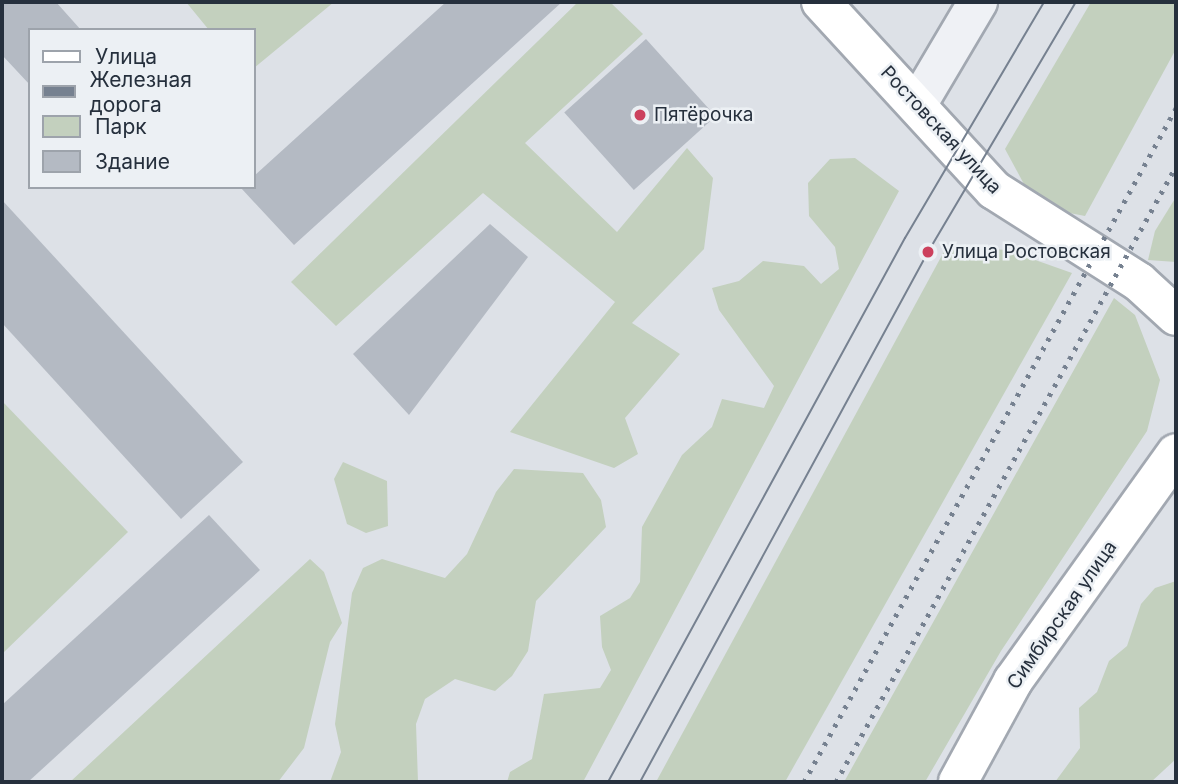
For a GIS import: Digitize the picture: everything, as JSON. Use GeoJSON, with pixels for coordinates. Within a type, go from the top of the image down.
{"type":"FeatureCollection","features":[{"type":"Feature","properties":{"kind":"main road","name":"Ростовская улица"},"geometry":{"type":"LineString","coordinates":[[821,2],[994,190],[1139,282],[1176,316]]}},
{"type":"Feature","properties":{"kind":"main road","name":"Симбирская улица"},"geometry":{"type":"LineString","coordinates":[[958,782],[1013,681],[1176,453]]}},
{"type":"Feature","properties":{"kind":"street"},"geometry":{"type":"LineString","coordinates":[[917,105],[978,2]]}},
{"type":"Feature","properties":{"kind":"green space"},"geometry":{"type":"Polygon","coordinates":[[[186,2],[334,2],[256,66],[256,28],[207,28],[186,2]]]}},
{"type":"Feature","properties":{"kind":"green space"},"geometry":{"type":"Polygon","coordinates":[[[578,2],[610,2],[643,34],[525,143],[617,232],[687,148],[713,178],[704,249],[632,323],[680,354],[625,418],[638,454],[614,468],[510,432],[615,302],[483,193],[336,326],[291,282],[578,2]]]}},
{"type":"Feature","properties":{"kind":"green space"},"geometry":{"type":"Polygon","coordinates":[[[1091,2],[1176,2],[1176,49],[1085,216],[1054,210],[1025,186],[1005,149],[1091,2]]]}},
{"type":"Feature","properties":{"kind":"green space"},"geometry":{"type":"Polygon","coordinates":[[[855,158],[899,191],[583,782],[507,782],[510,772],[532,759],[544,694],[600,688],[611,670],[602,647],[600,616],[630,598],[640,582],[642,527],[682,455],[712,427],[722,399],[764,408],[774,386],[719,310],[712,288],[739,281],[763,261],[804,266],[821,284],[839,269],[835,247],[809,216],[808,183],[830,159],[855,158]]]}},
{"type":"Feature","properties":{"kind":"green space"},"geometry":{"type":"Polygon","coordinates":[[[1176,197],[1176,262],[1148,260],[1155,231],[1176,197]]]}},
{"type":"Feature","properties":{"kind":"green space"},"geometry":{"type":"Polygon","coordinates":[[[947,246],[1007,250],[1072,273],[785,782],[656,782],[947,246]]]}},
{"type":"Feature","properties":{"kind":"green space"},"geometry":{"type":"Polygon","coordinates":[[[1114,298],[1135,315],[1160,380],[1147,431],[1001,651],[925,782],[844,782],[1114,298]]]}},
{"type":"Feature","properties":{"kind":"green space"},"geometry":{"type":"Polygon","coordinates":[[[2,401],[128,532],[2,654],[2,401]]]}},
{"type":"Feature","properties":{"kind":"green space"},"geometry":{"type":"Polygon","coordinates":[[[343,462],[387,481],[388,526],[366,533],[347,524],[334,479],[343,462]]]}},
{"type":"Feature","properties":{"kind":"green space"},"geometry":{"type":"Polygon","coordinates":[[[514,469],[583,473],[601,500],[606,527],[536,601],[528,651],[512,676],[495,691],[455,679],[425,699],[416,724],[418,782],[330,782],[341,752],[335,724],[352,593],[363,568],[382,559],[445,578],[467,554],[496,492],[514,469]]]}},
{"type":"Feature","properties":{"kind":"green space"},"geometry":{"type":"Polygon","coordinates":[[[310,559],[324,572],[342,623],[330,642],[304,748],[278,782],[70,782],[310,559]]]}},
{"type":"Feature","properties":{"kind":"green space"},"geometry":{"type":"Polygon","coordinates":[[[1176,581],[1176,759],[1151,782],[1055,782],[1080,748],[1079,708],[1097,692],[1109,661],[1127,646],[1141,604],[1155,588],[1176,581]]]}},
{"type":"Feature","properties":{"kind":"building"},"geometry":{"type":"Polygon","coordinates":[[[2,2],[56,2],[79,28],[28,28],[28,83],[2,55],[2,2]]]}},
{"type":"Feature","properties":{"kind":"building"},"geometry":{"type":"Polygon","coordinates":[[[446,2],[562,2],[294,245],[242,189],[256,189],[256,174],[446,2]]]}},
{"type":"Feature","properties":{"kind":"building","name":"Пятёрочка"},"geometry":{"type":"Polygon","coordinates":[[[646,39],[716,116],[634,190],[564,113],[646,39]]]}},
{"type":"Feature","properties":{"kind":"building"},"geometry":{"type":"Polygon","coordinates":[[[2,200],[243,462],[181,519],[2,323],[2,200]]]}},
{"type":"Feature","properties":{"kind":"building"},"geometry":{"type":"Polygon","coordinates":[[[490,224],[528,257],[409,415],[353,354],[490,224]]]}},
{"type":"Feature","properties":{"kind":"building"},"geometry":{"type":"Polygon","coordinates":[[[209,515],[260,570],[28,782],[2,782],[2,705],[209,515]]]}},
{"type":"Feature","properties":{"kind":"tram line"},"geometry":{"type":"LineString","coordinates":[[608,782],[905,238],[1044,2]]}},
{"type":"Feature","properties":{"kind":"tram line"},"geometry":{"type":"LineString","coordinates":[[640,782],[928,252],[1076,2]]}},
{"type":"Feature","properties":{"kind":"railway"},"geometry":{"type":"LineString","coordinates":[[804,782],[1176,108]]}},
{"type":"Feature","properties":{"kind":"railway"},"geometry":{"type":"LineString","coordinates":[[836,782],[1176,166]]}},
{"type":"Feature","properties":{"kind":"place","name":"Пятёрочка"},"geometry":{"type":"Point","coordinates":[640,115]}},
{"type":"Feature","properties":{"kind":"place","name":"Улица Ростовская"},"geometry":{"type":"Point","coordinates":[928,252]}}]}
